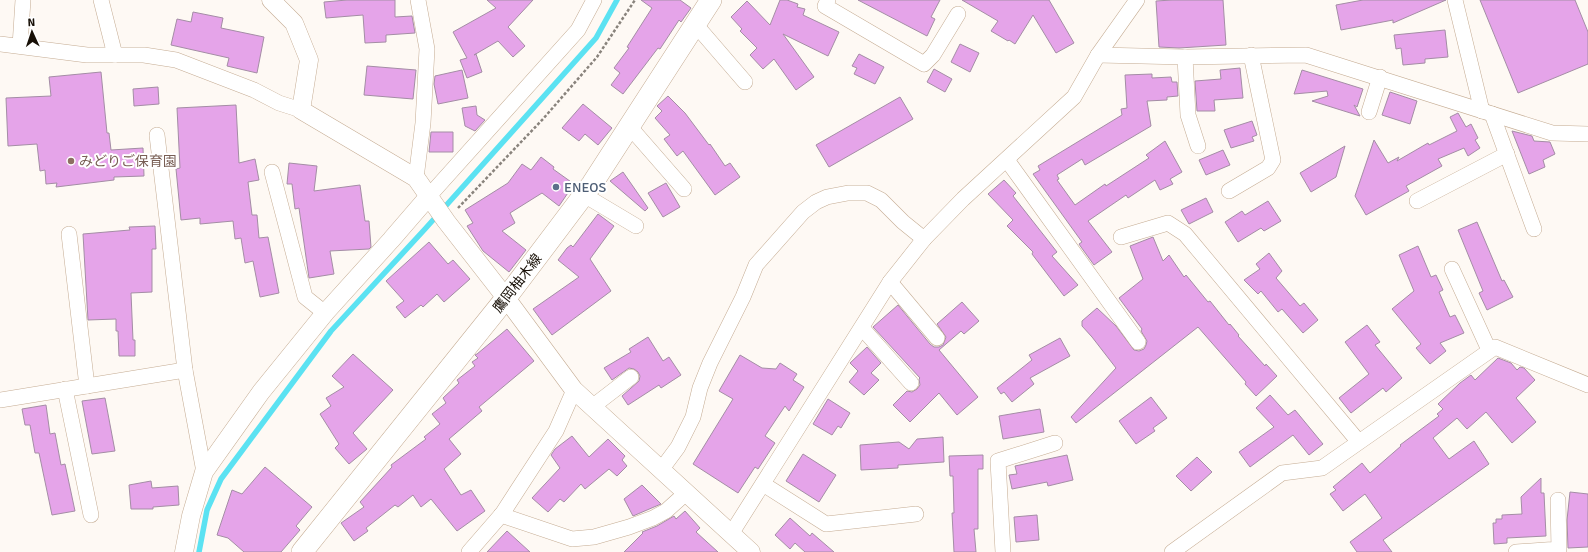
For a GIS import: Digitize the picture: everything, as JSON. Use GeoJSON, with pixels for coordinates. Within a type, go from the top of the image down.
{"type":"FeatureCollection","features":[{"type":"Feature","properties":{"kind":"main road","name":"鷹岡柚木線"},"geometry":{"type":"LineString","coordinates":[[302,552],[506,298],[584,195],[711,0]]}},
{"type":"Feature","properties":{"kind":"street"},"geometry":{"type":"LineString","coordinates":[[20,46],[23,0]]}},
{"type":"Feature","properties":{"kind":"street"},"geometry":{"type":"LineString","coordinates":[[101,0],[115,55]]}},
{"type":"Feature","properties":{"kind":"street"},"geometry":{"type":"LineString","coordinates":[[271,0],[294,23],[309,60],[301,110]]}},
{"type":"Feature","properties":{"kind":"street"},"geometry":{"type":"LineString","coordinates":[[416,178],[423,123],[427,48],[418,0]]}},
{"type":"Feature","properties":{"kind":"street"},"geometry":{"type":"LineString","coordinates":[[184,552],[191,516],[204,472],[261,392],[325,313],[430,199],[578,30],[594,0]]}},
{"type":"Feature","properties":{"kind":"street"},"geometry":{"type":"LineString","coordinates":[[828,0],[825,6],[924,64],[933,55],[958,14]]}},
{"type":"Feature","properties":{"kind":"street"},"geometry":{"type":"LineString","coordinates":[[0,44],[87,55],[144,55],[176,60],[254,90],[279,103],[301,110],[416,178],[430,199],[574,390],[686,493],[739,545],[763,484],[890,282],[924,239],[963,199],[1074,97],[1098,55],[1137,0]]}},
{"type":"Feature","properties":{"kind":"street"},"geometry":{"type":"LineString","coordinates":[[1456,0],[1487,113],[1507,154],[1534,229]]}},
{"type":"Feature","properties":{"kind":"street"},"geometry":{"type":"LineString","coordinates":[[696,24],[745,82]]}},
{"type":"Feature","properties":{"kind":"street"},"geometry":{"type":"LineString","coordinates":[[1098,55],[1185,57],[1306,55],[1380,77],[1552,133],[1588,135]]}},
{"type":"Feature","properties":{"kind":"street"},"geometry":{"type":"LineString","coordinates":[[1228,191],[1268,168],[1273,160],[1251,55]]}},
{"type":"Feature","properties":{"kind":"street"},"geometry":{"type":"LineString","coordinates":[[1185,57],[1188,115],[1198,146]]}},
{"type":"Feature","properties":{"kind":"street"},"geometry":{"type":"LineString","coordinates":[[1369,112],[1380,77]]}},
{"type":"Feature","properties":{"kind":"street"},"geometry":{"type":"LineString","coordinates":[[629,126],[684,189]]}},
{"type":"Feature","properties":{"kind":"street"},"geometry":{"type":"LineString","coordinates":[[157,135],[185,370],[204,472]]}},
{"type":"Feature","properties":{"kind":"street"},"geometry":{"type":"LineString","coordinates":[[1417,201],[1507,154]]}},
{"type":"Feature","properties":{"kind":"street"},"geometry":{"type":"LineString","coordinates":[[1007,160],[1138,342]]}},
{"type":"Feature","properties":{"kind":"street"},"geometry":{"type":"LineString","coordinates":[[272,172],[305,297],[325,313]]}},
{"type":"Feature","properties":{"kind":"street"},"geometry":{"type":"LineString","coordinates":[[661,470],[678,446],[693,416],[700,388],[710,363],[743,297],[756,265],[803,212],[816,202],[827,197],[848,193],[867,194],[881,200],[903,222],[924,239]]}},
{"type":"Feature","properties":{"kind":"street"},"geometry":{"type":"LineString","coordinates":[[584,195],[636,226]]}},
{"type":"Feature","properties":{"kind":"street"},"geometry":{"type":"LineString","coordinates":[[1121,238],[1168,223],[1185,234],[1358,441]]}},
{"type":"Feature","properties":{"kind":"street"},"geometry":{"type":"LineString","coordinates":[[69,234],[87,386]]}},
{"type":"Feature","properties":{"kind":"street"},"geometry":{"type":"LineString","coordinates":[[1452,269],[1489,350]]}},
{"type":"Feature","properties":{"kind":"street"},"geometry":{"type":"LineString","coordinates":[[890,282],[937,338]]}},
{"type":"Feature","properties":{"kind":"street"},"geometry":{"type":"LineString","coordinates":[[862,328],[911,383]]}},
{"type":"Feature","properties":{"kind":"street"},"geometry":{"type":"LineString","coordinates":[[1172,552],[1282,473],[1322,468],[1358,441],[1495,347],[1588,385]]}},
{"type":"Feature","properties":{"kind":"street"},"geometry":{"type":"LineString","coordinates":[[0,400],[185,370]]}},
{"type":"Feature","properties":{"kind":"street"},"geometry":{"type":"LineString","coordinates":[[592,407],[631,377]]}},
{"type":"Feature","properties":{"kind":"street"},"geometry":{"type":"LineString","coordinates":[[65,389],[91,515]]}},
{"type":"Feature","properties":{"kind":"street"},"geometry":{"type":"LineString","coordinates":[[469,552],[501,515],[556,431],[574,390]]}},
{"type":"Feature","properties":{"kind":"street"},"geometry":{"type":"LineString","coordinates":[[1003,552],[998,461],[1055,444]]}},
{"type":"Feature","properties":{"kind":"street"},"geometry":{"type":"LineString","coordinates":[[763,484],[826,524],[916,514]]}},
{"type":"Feature","properties":{"kind":"street"},"geometry":{"type":"LineString","coordinates":[[501,515],[572,539],[594,537],[629,527],[653,518],[666,511],[686,493]]}},
{"type":"Feature","properties":{"kind":"street"},"geometry":{"type":"LineString","coordinates":[[1516,552],[1559,549],[1558,500]]}},
{"type":"Feature","properties":{"kind":"path"},"geometry":{"type":"LineString","coordinates":[[446,220],[543,119],[597,57],[635,0]]}},
{"type":"Feature","properties":{"kind":"building"},"geometry":{"type":"Polygon","coordinates":[[[347,0],[395,0],[395,17],[412,16],[415,33],[386,35],[386,42],[365,43],[363,15],[326,18],[324,2],[347,0]]]}},
{"type":"Feature","properties":{"kind":"building"},"geometry":{"type":"Polygon","coordinates":[[[487,0],[533,0],[508,27],[525,46],[513,57],[498,41],[474,55],[476,54],[482,72],[467,78],[460,60],[467,58],[453,32],[496,8],[487,0]]]}},
{"type":"Feature","properties":{"kind":"building"},"geometry":{"type":"Polygon","coordinates":[[[641,0],[680,0],[691,8],[681,22],[679,20],[660,49],[658,48],[623,94],[611,85],[620,73],[614,68],[629,48],[627,47],[652,8],[641,0]]]}},
{"type":"Feature","properties":{"kind":"building"},"geometry":{"type":"Polygon","coordinates":[[[780,0],[787,0],[798,4],[797,7],[805,9],[803,15],[839,32],[828,56],[783,34],[814,77],[796,90],[774,59],[763,69],[750,55],[757,48],[740,31],[742,29],[731,17],[747,1],[770,25],[780,0]]]}},
{"type":"Feature","properties":{"kind":"building"},"geometry":{"type":"Polygon","coordinates":[[[858,0],[940,0],[931,17],[935,19],[927,36],[858,0]]]}},
{"type":"Feature","properties":{"kind":"building"},"geometry":{"type":"Polygon","coordinates":[[[962,0],[1049,0],[1074,43],[1056,53],[1033,15],[1015,44],[991,31],[998,21],[962,0]]]}},
{"type":"Feature","properties":{"kind":"building"},"geometry":{"type":"Polygon","coordinates":[[[1223,0],[1226,45],[1179,48],[1159,47],[1156,1],[1223,0]]]}},
{"type":"Feature","properties":{"kind":"building"},"geometry":{"type":"Polygon","coordinates":[[[1363,0],[1446,0],[1393,23],[1393,20],[1341,30],[1336,5],[1363,0]]]}},
{"type":"Feature","properties":{"kind":"building"},"geometry":{"type":"Polygon","coordinates":[[[1480,0],[1575,0],[1588,32],[1588,64],[1518,93],[1480,0]]]}},
{"type":"Feature","properties":{"kind":"building"},"geometry":{"type":"Polygon","coordinates":[[[193,12],[223,18],[221,28],[264,37],[257,73],[227,66],[229,58],[171,45],[177,19],[191,22],[193,12]]]}},
{"type":"Feature","properties":{"kind":"building"},"geometry":{"type":"Polygon","coordinates":[[[1445,30],[1448,57],[1425,59],[1425,63],[1403,65],[1401,48],[1396,49],[1394,35],[1445,30]]]}},
{"type":"Feature","properties":{"kind":"building"},"geometry":{"type":"Polygon","coordinates":[[[960,44],[979,53],[970,72],[951,62],[960,44]]]}},
{"type":"Feature","properties":{"kind":"building"},"geometry":{"type":"Polygon","coordinates":[[[859,54],[884,67],[875,84],[854,74],[857,68],[852,66],[859,54]]]}},
{"type":"Feature","properties":{"kind":"building"},"geometry":{"type":"Polygon","coordinates":[[[367,66],[416,70],[413,99],[364,95],[367,66]]]}},
{"type":"Feature","properties":{"kind":"building"},"geometry":{"type":"Polygon","coordinates":[[[1240,68],[1243,98],[1214,100],[1215,111],[1197,111],[1195,81],[1221,79],[1220,70],[1240,68]]]}},
{"type":"Feature","properties":{"kind":"building"},"geometry":{"type":"Polygon","coordinates":[[[934,69],[952,79],[945,92],[927,82],[934,69]]]}},
{"type":"Feature","properties":{"kind":"building"},"geometry":{"type":"Polygon","coordinates":[[[462,70],[468,98],[438,104],[434,84],[435,76],[462,70]]]}},
{"type":"Feature","properties":{"kind":"building"},"geometry":{"type":"Polygon","coordinates":[[[1302,70],[1363,89],[1357,107],[1354,105],[1360,116],[1312,101],[1328,96],[1327,91],[1294,94],[1302,70]]]}},
{"type":"Feature","properties":{"kind":"building"},"geometry":{"type":"Polygon","coordinates":[[[101,72],[107,133],[109,133],[111,150],[143,148],[144,176],[114,177],[114,180],[56,187],[57,183],[46,184],[45,170],[40,171],[37,144],[8,146],[6,98],[51,96],[49,77],[101,72]]]}},
{"type":"Feature","properties":{"kind":"building"},"geometry":{"type":"Polygon","coordinates":[[[1152,74],[1152,78],[1171,77],[1172,82],[1177,82],[1178,96],[1167,97],[1167,100],[1147,101],[1151,126],[1085,165],[1082,159],[1057,175],[1059,179],[1057,180],[1075,205],[1105,184],[1106,186],[1149,158],[1146,155],[1165,141],[1182,172],[1170,179],[1173,184],[1160,190],[1155,180],[1128,198],[1126,195],[1088,221],[1112,252],[1094,265],[1079,244],[1082,242],[1033,174],[1040,170],[1038,166],[1122,115],[1121,109],[1127,108],[1125,75],[1152,74]]]}},
{"type":"Feature","properties":{"kind":"building"},"geometry":{"type":"Polygon","coordinates":[[[158,87],[159,104],[134,106],[133,89],[158,87]]]}},
{"type":"Feature","properties":{"kind":"building"},"geometry":{"type":"Polygon","coordinates":[[[1390,92],[1417,101],[1410,124],[1382,115],[1390,92]]]}},
{"type":"Feature","properties":{"kind":"building"},"geometry":{"type":"Polygon","coordinates":[[[668,96],[685,113],[709,145],[710,144],[725,166],[730,163],[740,177],[715,195],[683,151],[677,156],[664,139],[670,135],[655,118],[662,111],[657,106],[668,96]]]}},
{"type":"Feature","properties":{"kind":"building"},"geometry":{"type":"Polygon","coordinates":[[[900,97],[913,119],[829,167],[816,145],[900,97]]]}},
{"type":"Feature","properties":{"kind":"building"},"geometry":{"type":"Polygon","coordinates":[[[583,104],[612,128],[598,145],[585,134],[579,141],[562,128],[583,104]]]}},
{"type":"Feature","properties":{"kind":"building"},"geometry":{"type":"Polygon","coordinates":[[[236,105],[239,163],[255,159],[259,180],[248,182],[252,215],[257,215],[259,238],[268,237],[279,293],[260,297],[253,261],[245,263],[241,238],[235,239],[233,221],[200,224],[200,218],[181,220],[176,169],[180,168],[177,108],[236,105]]]}},
{"type":"Feature","properties":{"kind":"building"},"geometry":{"type":"Polygon","coordinates":[[[476,106],[477,115],[485,120],[475,131],[465,126],[462,108],[476,106]]]}},
{"type":"Feature","properties":{"kind":"building"},"geometry":{"type":"Polygon","coordinates":[[[1458,113],[1466,127],[1471,124],[1478,138],[1475,140],[1480,148],[1468,156],[1464,148],[1438,159],[1442,166],[1406,186],[1409,191],[1366,215],[1355,196],[1374,140],[1388,163],[1399,157],[1397,161],[1428,143],[1429,145],[1457,131],[1450,117],[1458,113]]]}},
{"type":"Feature","properties":{"kind":"building"},"geometry":{"type":"Polygon","coordinates":[[[1252,121],[1257,135],[1252,137],[1254,141],[1231,148],[1224,130],[1252,121]]]}},
{"type":"Feature","properties":{"kind":"building"},"geometry":{"type":"Polygon","coordinates":[[[1512,131],[1532,136],[1534,141],[1550,142],[1555,154],[1543,160],[1545,167],[1529,174],[1512,131]]]}},
{"type":"Feature","properties":{"kind":"building"},"geometry":{"type":"Polygon","coordinates":[[[431,132],[453,132],[453,152],[429,152],[431,132]]]}},
{"type":"Feature","properties":{"kind":"building"},"geometry":{"type":"Polygon","coordinates":[[[1345,146],[1336,177],[1311,192],[1300,173],[1345,146]]]}},
{"type":"Feature","properties":{"kind":"building"},"geometry":{"type":"Polygon","coordinates":[[[1223,150],[1230,165],[1206,175],[1199,160],[1223,150]]]}},
{"type":"Feature","properties":{"kind":"building"},"geometry":{"type":"Polygon","coordinates":[[[541,157],[554,167],[553,169],[574,184],[559,206],[542,193],[510,213],[515,223],[502,231],[526,250],[509,272],[483,251],[467,226],[473,223],[465,210],[508,183],[522,164],[531,170],[541,157]]]}},
{"type":"Feature","properties":{"kind":"building"},"geometry":{"type":"Polygon","coordinates":[[[289,163],[317,166],[314,191],[360,185],[365,221],[369,221],[371,247],[369,249],[330,251],[334,274],[309,278],[299,208],[295,209],[292,184],[287,184],[289,163]]]}},
{"type":"Feature","properties":{"kind":"building"},"geometry":{"type":"Polygon","coordinates":[[[623,172],[648,208],[645,211],[610,181],[623,172]]]}},
{"type":"Feature","properties":{"kind":"building"},"geometry":{"type":"Polygon","coordinates":[[[1004,180],[1016,193],[1013,196],[1057,252],[1052,256],[1078,285],[1064,296],[1032,254],[1033,252],[1007,226],[1013,220],[988,194],[1004,180]]]}},
{"type":"Feature","properties":{"kind":"building"},"geometry":{"type":"Polygon","coordinates":[[[666,183],[680,207],[663,217],[648,193],[666,183]]]}},
{"type":"Feature","properties":{"kind":"building"},"geometry":{"type":"Polygon","coordinates":[[[1206,198],[1213,212],[1189,224],[1181,210],[1206,198]]]}},
{"type":"Feature","properties":{"kind":"building"},"geometry":{"type":"Polygon","coordinates":[[[1268,201],[1281,221],[1264,231],[1261,228],[1238,242],[1225,222],[1242,211],[1245,215],[1268,201]]]}},
{"type":"Feature","properties":{"kind":"building"},"geometry":{"type":"Polygon","coordinates":[[[598,214],[614,226],[590,259],[611,291],[552,335],[533,309],[579,277],[558,260],[567,248],[571,245],[573,247],[598,214]]]}},
{"type":"Feature","properties":{"kind":"building"},"geometry":{"type":"Polygon","coordinates":[[[1477,222],[1502,281],[1504,280],[1513,297],[1487,310],[1479,293],[1483,291],[1458,230],[1477,222]]]}},
{"type":"Feature","properties":{"kind":"building"},"geometry":{"type":"Polygon","coordinates":[[[155,226],[156,249],[152,249],[152,292],[131,293],[135,356],[119,356],[116,319],[88,320],[83,234],[130,230],[129,227],[155,226]]]}},
{"type":"Feature","properties":{"kind":"building"},"geometry":{"type":"Polygon","coordinates":[[[1153,237],[1163,261],[1169,255],[1184,277],[1186,275],[1265,366],[1266,364],[1277,376],[1256,396],[1245,384],[1246,382],[1198,327],[1076,423],[1071,417],[1116,368],[1082,326],[1082,321],[1097,308],[1116,326],[1134,350],[1139,351],[1144,349],[1146,345],[1147,341],[1141,331],[1142,329],[1119,298],[1143,279],[1130,246],[1153,237]]]}},
{"type":"Feature","properties":{"kind":"building"},"geometry":{"type":"Polygon","coordinates":[[[429,242],[448,264],[453,260],[470,279],[444,302],[437,294],[423,307],[421,305],[405,318],[396,307],[404,301],[386,281],[429,242]]]}},
{"type":"Feature","properties":{"kind":"building"},"geometry":{"type":"Polygon","coordinates":[[[1418,246],[1431,277],[1436,275],[1443,290],[1439,292],[1450,317],[1455,315],[1464,333],[1440,343],[1446,351],[1430,364],[1416,348],[1421,344],[1392,309],[1414,291],[1399,255],[1418,246]]]}},
{"type":"Feature","properties":{"kind":"building"},"geometry":{"type":"Polygon","coordinates":[[[1269,253],[1282,271],[1276,278],[1300,306],[1304,303],[1318,320],[1303,333],[1282,309],[1278,312],[1261,291],[1258,294],[1244,280],[1260,269],[1256,264],[1269,253]]]}},
{"type":"Feature","properties":{"kind":"building"},"geometry":{"type":"Polygon","coordinates":[[[962,302],[979,321],[964,334],[961,331],[939,350],[978,397],[957,415],[939,393],[910,422],[893,405],[907,391],[912,392],[917,389],[920,385],[920,378],[873,327],[898,305],[930,344],[934,347],[939,347],[943,345],[946,337],[937,324],[962,302]]]}},
{"type":"Feature","properties":{"kind":"building"},"geometry":{"type":"Polygon","coordinates":[[[1367,325],[1380,342],[1375,345],[1402,378],[1386,392],[1383,388],[1351,413],[1339,398],[1369,374],[1345,342],[1367,325]]]}},
{"type":"Feature","properties":{"kind":"building"},"geometry":{"type":"Polygon","coordinates":[[[507,329],[534,361],[479,407],[482,411],[449,439],[461,454],[444,469],[461,495],[471,490],[485,511],[457,531],[431,499],[421,507],[413,495],[398,507],[395,505],[366,528],[368,531],[354,541],[341,523],[364,507],[360,502],[392,467],[391,465],[426,439],[424,437],[440,424],[432,414],[446,403],[443,398],[459,383],[457,380],[475,366],[472,362],[478,358],[475,355],[507,329]]]}},
{"type":"Feature","properties":{"kind":"building"},"geometry":{"type":"Polygon","coordinates":[[[648,337],[663,361],[669,357],[681,375],[661,388],[659,385],[628,405],[622,396],[639,381],[640,376],[638,372],[629,368],[612,380],[604,368],[631,352],[629,349],[648,337]]]}},
{"type":"Feature","properties":{"kind":"building"},"geometry":{"type":"Polygon","coordinates":[[[1060,338],[1070,356],[1030,378],[1034,384],[1012,402],[1004,392],[1001,394],[997,388],[1032,360],[1029,355],[1060,338]]]}},
{"type":"Feature","properties":{"kind":"building"},"geometry":{"type":"Polygon","coordinates":[[[867,347],[881,363],[871,373],[879,380],[864,395],[849,382],[858,371],[850,363],[867,347]]]}},
{"type":"Feature","properties":{"kind":"building"},"geometry":{"type":"Polygon","coordinates":[[[353,354],[393,390],[353,433],[367,449],[349,464],[335,448],[339,444],[320,414],[331,406],[326,398],[344,387],[332,376],[353,354]]]}},
{"type":"Feature","properties":{"kind":"building"},"geometry":{"type":"Polygon","coordinates":[[[740,355],[762,368],[776,369],[780,363],[797,374],[793,380],[804,387],[789,411],[785,406],[765,436],[775,443],[758,469],[755,467],[738,493],[693,464],[733,399],[719,391],[740,355]]]}},
{"type":"Feature","properties":{"kind":"building"},"geometry":{"type":"Polygon","coordinates":[[[1498,358],[1511,363],[1517,370],[1520,367],[1524,368],[1535,380],[1516,398],[1536,422],[1512,443],[1486,412],[1467,429],[1457,418],[1433,438],[1449,459],[1474,441],[1489,464],[1383,540],[1392,552],[1357,552],[1350,542],[1382,518],[1365,494],[1343,511],[1330,494],[1336,490],[1333,487],[1362,463],[1370,473],[1401,446],[1400,445],[1439,416],[1437,414],[1443,409],[1438,404],[1460,383],[1471,375],[1475,380],[1498,358]]]}},
{"type":"Feature","properties":{"kind":"building"},"geometry":{"type":"Polygon","coordinates":[[[1270,395],[1288,415],[1295,410],[1323,444],[1309,455],[1293,435],[1250,467],[1239,452],[1274,427],[1256,408],[1270,395]]]}},
{"type":"Feature","properties":{"kind":"building"},"geometry":{"type":"Polygon","coordinates":[[[1151,397],[1167,418],[1153,428],[1155,431],[1136,444],[1119,421],[1151,397]]]}},
{"type":"Feature","properties":{"kind":"building"},"geometry":{"type":"Polygon","coordinates":[[[105,398],[115,451],[92,454],[82,401],[105,398]]]}},
{"type":"Feature","properties":{"kind":"building"},"geometry":{"type":"Polygon","coordinates":[[[828,399],[850,413],[841,428],[838,426],[832,435],[813,424],[828,399]]]}},
{"type":"Feature","properties":{"kind":"building"},"geometry":{"type":"Polygon","coordinates":[[[46,405],[50,434],[55,433],[61,465],[65,464],[75,511],[52,515],[39,453],[35,453],[30,425],[25,425],[22,409],[46,405]]]}},
{"type":"Feature","properties":{"kind":"building"},"geometry":{"type":"Polygon","coordinates":[[[1040,409],[1044,432],[1003,439],[999,416],[1040,409]]]}},
{"type":"Feature","properties":{"kind":"building"},"geometry":{"type":"Polygon","coordinates":[[[572,436],[589,457],[608,439],[625,456],[622,460],[627,466],[617,476],[609,469],[585,489],[581,484],[564,502],[560,499],[548,512],[532,498],[560,468],[551,455],[555,449],[572,436]]]}},
{"type":"Feature","properties":{"kind":"building"},"geometry":{"type":"Polygon","coordinates":[[[943,437],[944,462],[898,465],[898,468],[861,470],[860,445],[899,442],[909,449],[917,439],[943,437]]]}},
{"type":"Feature","properties":{"kind":"building"},"geometry":{"type":"Polygon","coordinates":[[[803,454],[836,475],[819,502],[786,481],[803,454]]]}},
{"type":"Feature","properties":{"kind":"building"},"geometry":{"type":"Polygon","coordinates":[[[983,455],[983,469],[978,469],[978,529],[974,529],[976,552],[954,552],[952,513],[954,513],[953,476],[950,476],[949,456],[983,455]]]}},
{"type":"Feature","properties":{"kind":"building"},"geometry":{"type":"Polygon","coordinates":[[[1067,455],[1073,480],[1048,486],[1047,482],[1012,489],[1009,475],[1017,474],[1015,466],[1067,455]]]}},
{"type":"Feature","properties":{"kind":"building"},"geometry":{"type":"Polygon","coordinates":[[[1197,457],[1212,472],[1191,491],[1176,476],[1197,457]]]}},
{"type":"Feature","properties":{"kind":"building"},"geometry":{"type":"Polygon","coordinates":[[[265,467],[312,507],[296,526],[300,530],[281,552],[244,552],[228,538],[217,535],[232,490],[242,494],[265,467]]]}},
{"type":"Feature","properties":{"kind":"building"},"geometry":{"type":"Polygon","coordinates":[[[1541,478],[1541,493],[1544,493],[1546,536],[1507,538],[1507,543],[1494,544],[1493,523],[1496,523],[1496,519],[1502,519],[1502,515],[1522,514],[1521,497],[1541,478]]]}},
{"type":"Feature","properties":{"kind":"building"},"geometry":{"type":"Polygon","coordinates":[[[151,481],[152,488],[178,486],[179,505],[153,507],[153,509],[131,509],[129,485],[151,481]]]}},
{"type":"Feature","properties":{"kind":"building"},"geometry":{"type":"Polygon","coordinates":[[[642,485],[661,504],[633,516],[624,499],[642,485]]]}},
{"type":"Feature","properties":{"kind":"building"},"geometry":{"type":"Polygon","coordinates":[[[1570,492],[1588,494],[1588,547],[1568,548],[1567,520],[1570,492]]]}},
{"type":"Feature","properties":{"kind":"building"},"geometry":{"type":"Polygon","coordinates":[[[685,511],[700,528],[696,532],[718,552],[624,552],[643,533],[642,532],[657,526],[674,516],[676,519],[685,511]]]}},
{"type":"Feature","properties":{"kind":"building"},"geometry":{"type":"Polygon","coordinates":[[[1037,515],[1039,540],[1016,542],[1014,517],[1037,515]]]}},
{"type":"Feature","properties":{"kind":"building"},"geometry":{"type":"Polygon","coordinates":[[[790,518],[810,536],[812,533],[834,552],[805,552],[795,543],[790,549],[775,535],[790,518]]]}},
{"type":"Feature","properties":{"kind":"building"},"geometry":{"type":"Polygon","coordinates":[[[507,531],[530,552],[487,552],[507,531]]]}},
{"type":"Feature","properties":{"kind":"waterway"},"geometry":{"type":"LineString","coordinates":[[199,552],[207,510],[221,479],[331,331],[425,229],[596,38],[617,0]]}},
{"type":"Feature","properties":{"kind":"place","name":"みどりご保育園"},"geometry":{"type":"Point","coordinates":[71,161]}},
{"type":"Feature","properties":{"kind":"place","name":"ENEOS"},"geometry":{"type":"Point","coordinates":[556,187]}}]}
